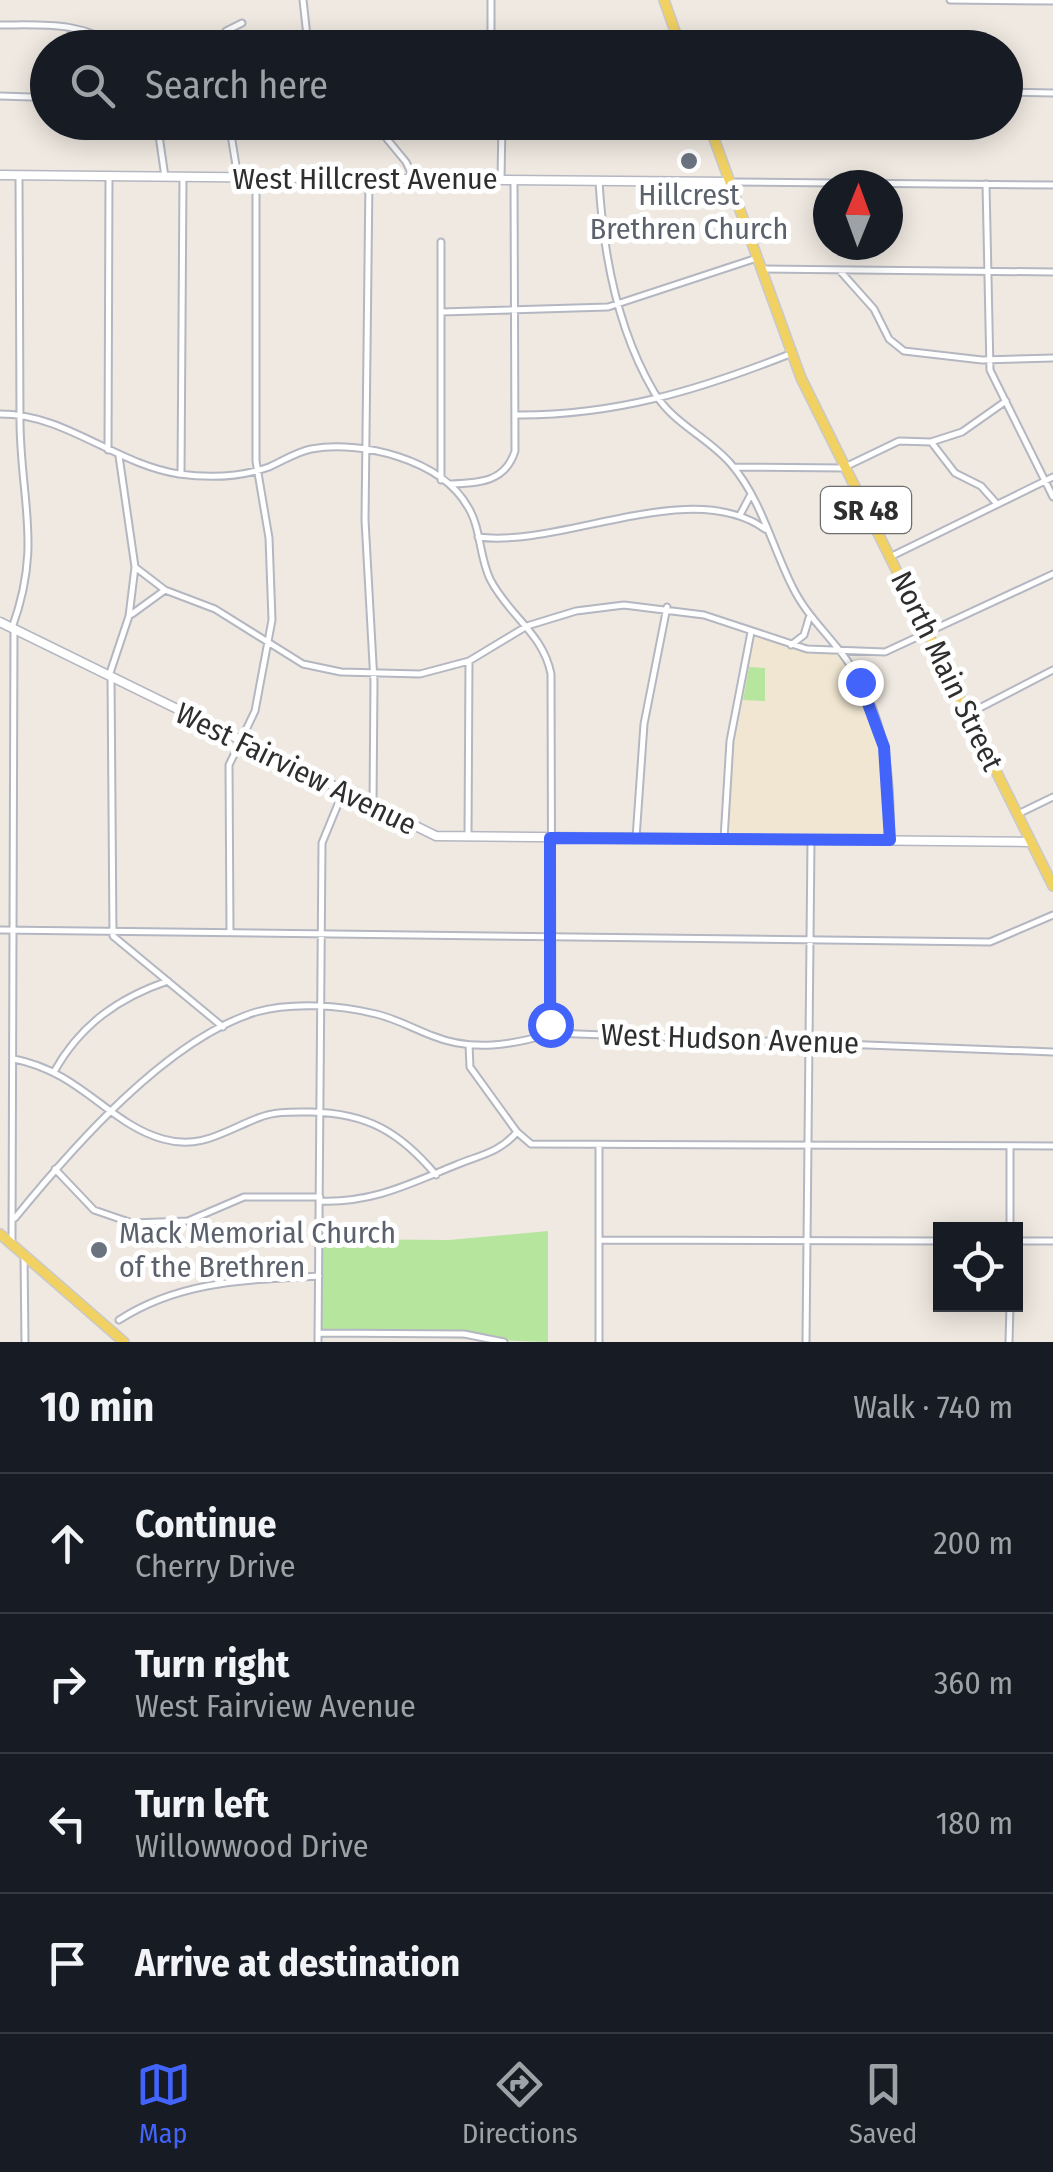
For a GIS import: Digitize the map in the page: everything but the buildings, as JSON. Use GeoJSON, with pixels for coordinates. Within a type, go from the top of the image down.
{"type":"FeatureCollection","features":[{"type":"Feature","properties":{"kind":"main road"},"geometry":{"type":"LineString","coordinates":[[664,0],[674,30]]}},
{"type":"Feature","properties":{"kind":"main road","name":"North Main Street"},"geometry":{"type":"LineString","coordinates":[[714,140],[790,354],[1053,886]]}},
{"type":"Feature","properties":{"kind":"main road"},"geometry":{"type":"LineString","coordinates":[[4,1238],[124,1342]]}},
{"type":"Feature","properties":{"kind":"street"},"geometry":{"type":"LineString","coordinates":[[303,0],[307,30]]}},
{"type":"Feature","properties":{"kind":"street"},"geometry":{"type":"LineString","coordinates":[[491,30],[492,0]]}},
{"type":"Feature","properties":{"kind":"street"},"geometry":{"type":"LineString","coordinates":[[950,0],[1053,2]]}},
{"type":"Feature","properties":{"kind":"street"},"geometry":{"type":"LineString","coordinates":[[228,30],[242,22]]}},
{"type":"Feature","properties":{"kind":"street"},"geometry":{"type":"LineString","coordinates":[[0,25],[83,30]]}},
{"type":"Feature","properties":{"kind":"street"},"geometry":{"type":"LineString","coordinates":[[1023,92],[1053,93]]}},
{"type":"Feature","properties":{"kind":"street"},"geometry":{"type":"LineString","coordinates":[[0,96],[30,97]]}},
{"type":"Feature","properties":{"kind":"street"},"geometry":{"type":"LineString","coordinates":[[159,140],[165,177]]}},
{"type":"Feature","properties":{"kind":"street"},"geometry":{"type":"LineString","coordinates":[[232,140],[238,178]]}},
{"type":"Feature","properties":{"kind":"street"},"geometry":{"type":"LineString","coordinates":[[388,140],[414,179]]}},
{"type":"Feature","properties":{"kind":"street"},"geometry":{"type":"LineString","coordinates":[[501,180],[502,140]]}},
{"type":"Feature","properties":{"kind":"street","name":"West Hillcrest Avenue"},"geometry":{"type":"LineString","coordinates":[[0,176],[729,182]]}},
{"type":"Feature","properties":{"kind":"street"},"geometry":{"type":"LineString","coordinates":[[4,1238],[15,1218],[13,628],[25,589],[31,544],[20,416],[19,176]]}},
{"type":"Feature","properties":{"kind":"street"},"geometry":{"type":"LineString","coordinates":[[108,450],[109,176]]}},
{"type":"Feature","properties":{"kind":"street"},"geometry":{"type":"LineString","coordinates":[[181,474],[183,177]]}},
{"type":"Feature","properties":{"kind":"street"},"geometry":{"type":"LineString","coordinates":[[230,932],[229,768],[260,693],[269,644],[272,574],[256,470],[256,178]]}},
{"type":"Feature","properties":{"kind":"street"},"geometry":{"type":"LineString","coordinates":[[369,178],[366,568],[374,673],[373,807]]}},
{"type":"Feature","properties":{"kind":"street"},"geometry":{"type":"LineString","coordinates":[[444,482],[487,482],[504,472],[515,451],[514,180]]}},
{"type":"Feature","properties":{"kind":"street"},"geometry":{"type":"LineString","coordinates":[[599,181],[603,232],[618,305],[660,400],[734,467],[809,616],[860,682],[879,726],[888,773],[890,840]]}},
{"type":"Feature","properties":{"kind":"street"},"geometry":{"type":"LineString","coordinates":[[729,182],[1053,185]]}},
{"type":"Feature","properties":{"kind":"street"},"geometry":{"type":"LineString","coordinates":[[986,184],[989,359],[1053,497]]}},
{"type":"Feature","properties":{"kind":"street"},"geometry":{"type":"LineString","coordinates":[[441,242],[444,482]]}},
{"type":"Feature","properties":{"kind":"street"},"geometry":{"type":"LineString","coordinates":[[441,312],[618,305],[756,258]]}},
{"type":"Feature","properties":{"kind":"street"},"geometry":{"type":"LineString","coordinates":[[760,269],[1053,272]]}},
{"type":"Feature","properties":{"kind":"street"},"geometry":{"type":"LineString","coordinates":[[838,270],[866,298],[899,348],[922,355],[1053,358]]}},
{"type":"Feature","properties":{"kind":"street"},"geometry":{"type":"LineString","coordinates":[[515,415],[591,414],[660,400],[790,354]]}},
{"type":"Feature","properties":{"kind":"street"},"geometry":{"type":"LineString","coordinates":[[734,467],[845,468],[899,441],[931,442],[975,426],[1006,401]]}},
{"type":"Feature","properties":{"kind":"street"},"geometry":{"type":"LineString","coordinates":[[0,414],[61,426],[118,456],[181,474],[256,470],[310,450],[366,449],[414,464],[444,482],[470,509],[494,587],[541,644],[551,674],[552,1033]]}},
{"type":"Feature","properties":{"kind":"street"},"geometry":{"type":"LineString","coordinates":[[931,442],[956,473],[987,490],[997,504]]}},
{"type":"Feature","properties":{"kind":"street"},"geometry":{"type":"LineString","coordinates":[[118,456],[135,567],[130,616],[110,676],[112,930],[115,940],[222,1026]]}},
{"type":"Feature","properties":{"kind":"street"},"geometry":{"type":"LineString","coordinates":[[890,557],[1053,477]]}},
{"type":"Feature","properties":{"kind":"street"},"geometry":{"type":"LineString","coordinates":[[740,515],[750,494]]}},
{"type":"Feature","properties":{"kind":"street"},"geometry":{"type":"LineString","coordinates":[[478,537],[528,536],[658,512],[740,515],[768,531]]}},
{"type":"Feature","properties":{"kind":"street"},"geometry":{"type":"LineString","coordinates":[[135,567],[165,590],[215,609],[269,644],[320,669],[424,674],[469,661],[527,626],[591,608],[667,607],[790,645],[841,653],[885,652],[1053,574]]}},
{"type":"Feature","properties":{"kind":"street"},"geometry":{"type":"LineString","coordinates":[[130,616],[165,590]]}},
{"type":"Feature","properties":{"kind":"street"},"geometry":{"type":"LineString","coordinates":[[636,838],[644,724],[667,607]]}},
{"type":"Feature","properties":{"kind":"street"},"geometry":{"type":"LineString","coordinates":[[790,645],[804,635],[809,616]]}},
{"type":"Feature","properties":{"kind":"street","name":"West Fairview Avenue"},"geometry":{"type":"LineString","coordinates":[[0,622],[430,835],[1031,842]]}},
{"type":"Feature","properties":{"kind":"street"},"geometry":{"type":"LineString","coordinates":[[724,839],[730,741],[751,632]]}},
{"type":"Feature","properties":{"kind":"street"},"geometry":{"type":"LineString","coordinates":[[468,837],[469,661]]}},
{"type":"Feature","properties":{"kind":"street"},"geometry":{"type":"LineString","coordinates":[[968,714],[1051,672],[1053,682]]}},
{"type":"Feature","properties":{"kind":"street"},"geometry":{"type":"LineString","coordinates":[[318,1342],[322,843],[343,792]]}},
{"type":"Feature","properties":{"kind":"street"},"geometry":{"type":"LineString","coordinates":[[1018,814],[1053,797]]}},
{"type":"Feature","properties":{"kind":"street"},"geometry":{"type":"LineString","coordinates":[[806,1342],[811,840]]}},
{"type":"Feature","properties":{"kind":"street"},"geometry":{"type":"LineString","coordinates":[[0,930],[997,941],[1053,915]]}},
{"type":"Feature","properties":{"kind":"street"},"geometry":{"type":"LineString","coordinates":[[54,1072],[95,1020],[138,992],[168,982]]}},
{"type":"Feature","properties":{"kind":"street","name":"West Hudson Avenue"},"geometry":{"type":"LineString","coordinates":[[15,1218],[55,1169],[113,1110],[222,1026],[268,1009],[320,1008],[376,1014],[432,1036],[470,1044],[519,1043],[552,1033],[1053,1052]]}},
{"type":"Feature","properties":{"kind":"street"},"geometry":{"type":"LineString","coordinates":[[470,1044],[470,1066],[516,1132],[532,1144],[1053,1146]]}},
{"type":"Feature","properties":{"kind":"street"},"geometry":{"type":"LineString","coordinates":[[14,1059],[54,1072],[149,1134],[187,1142],[219,1137],[263,1116],[320,1112],[352,1115],[389,1130],[436,1175]]}},
{"type":"Feature","properties":{"kind":"street"},"geometry":{"type":"LineString","coordinates":[[55,1169],[89,1206],[120,1221],[188,1221],[244,1197],[384,1196],[504,1147],[516,1132]]}},
{"type":"Feature","properties":{"kind":"street"},"geometry":{"type":"LineString","coordinates":[[599,1145],[599,1342]]}},
{"type":"Feature","properties":{"kind":"street"},"geometry":{"type":"LineString","coordinates":[[1010,1146],[1010,1222]]}},
{"type":"Feature","properties":{"kind":"street"},"geometry":{"type":"LineString","coordinates":[[599,1240],[933,1240]]}},
{"type":"Feature","properties":{"kind":"street"},"geometry":{"type":"LineString","coordinates":[[1023,1241],[1053,1241]]}},
{"type":"Feature","properties":{"kind":"street"},"geometry":{"type":"LineString","coordinates":[[24,1255],[24,1342]]}},
{"type":"Feature","properties":{"kind":"street"},"geometry":{"type":"LineString","coordinates":[[119,1320],[161,1298],[208,1284],[319,1276]]}},
{"type":"Feature","properties":{"kind":"street"},"geometry":{"type":"LineString","coordinates":[[1009,1342],[1010,1312]]}},
{"type":"Feature","properties":{"kind":"street"},"geometry":{"type":"LineString","coordinates":[[318,1333],[411,1338],[474,1335],[504,1342]]}},
{"type":"Feature","properties":{"kind":"shaded area"},"geometry":{"type":"Polygon","coordinates":[[[751,632],[807,649],[841,653],[868,696],[886,757],[890,840],[724,839],[730,741],[751,632]]]}},
{"type":"Feature","properties":{"kind":"green space"},"geometry":{"type":"Polygon","coordinates":[[[749,667],[765,668],[765,701],[743,700],[749,667]]]}},
{"type":"Feature","properties":{"kind":"green space"},"geometry":{"type":"Polygon","coordinates":[[[548,1231],[548,1342],[318,1333],[320,1239],[449,1240],[548,1231]]]}},
{"type":"Feature","properties":{"kind":"place","name":"Hillcrest Brethren Church"},"geometry":{"type":"Point","coordinates":[689,161]}},
{"type":"Feature","properties":{"kind":"place","name":"Mack Memorial Church of the Brethren"},"geometry":{"type":"Point","coordinates":[99,1250]}},
{"type":"Feature","properties":{"kind":"route"},"geometry":{"type":"LineString","coordinates":[[550,1024],[550,838],[890,840],[884,747],[874,710],[860,682]]}}]}
